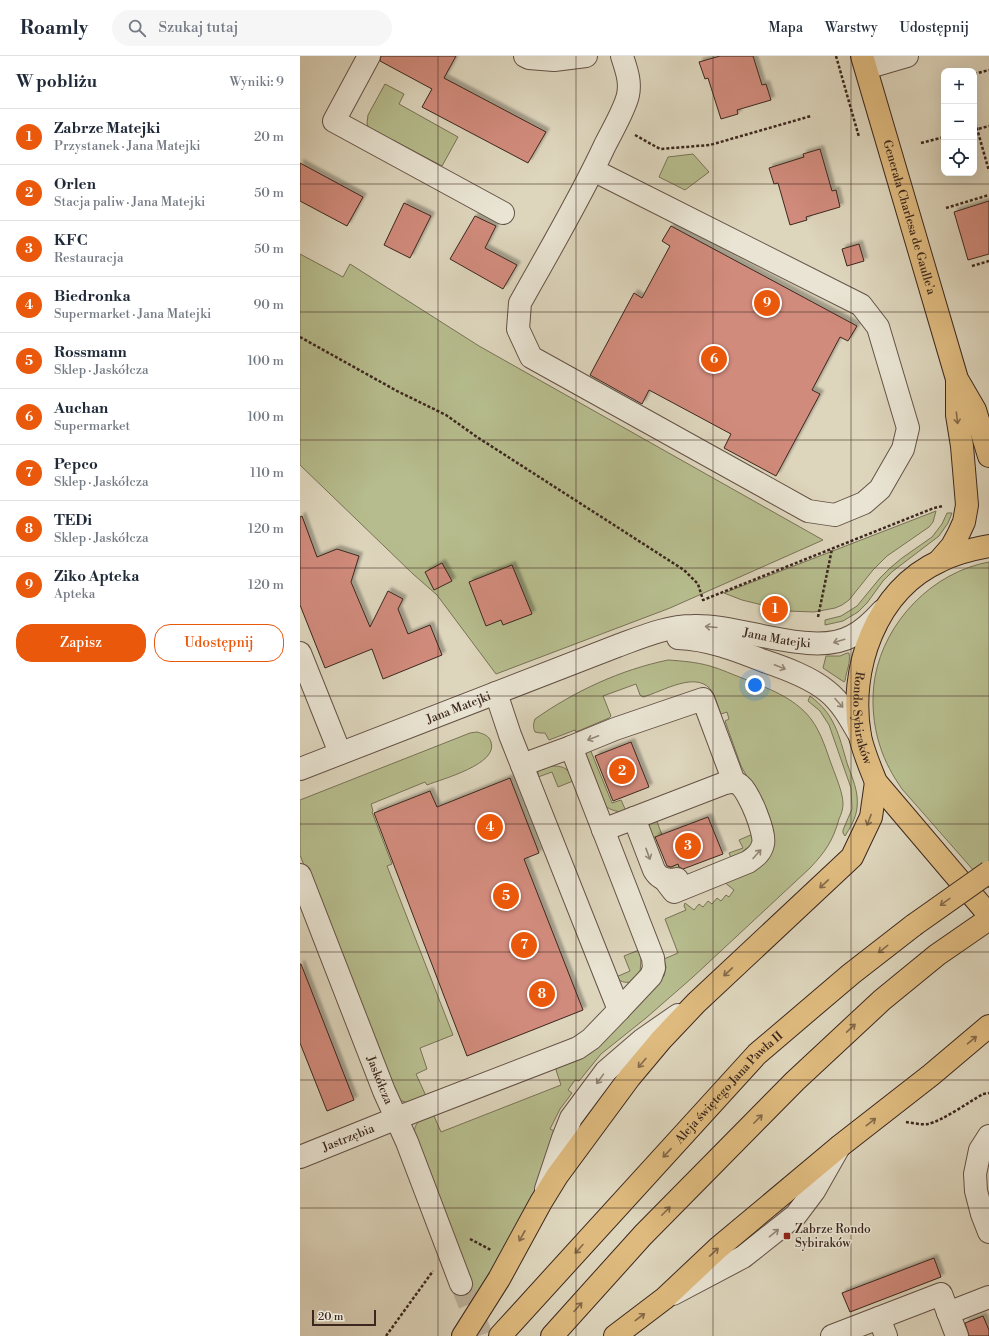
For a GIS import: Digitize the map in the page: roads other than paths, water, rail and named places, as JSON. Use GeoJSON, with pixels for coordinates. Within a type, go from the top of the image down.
{"type":"FeatureCollection","features":[{"type":"Feature","properties":{"kind":"main road","name":"Generała Charlesa de Gaulle'a"},"geometry":{"type":"LineString","coordinates":[[864,62],[957,379],[975,410],[989,456]]}},
{"type":"Feature","properties":{"kind":"main road","name":"Generała Charlesa de Gaulle'a"},"geometry":{"type":"LineString","coordinates":[[939,561],[952,546],[958,535],[964,522],[967,505],[962,446],[957,415],[957,379]]}},
{"type":"Feature","properties":{"kind":"main road","name":"Rondo Sybiraków"},"geometry":{"type":"LineString","coordinates":[[989,546],[970,550],[939,561],[920,573],[896,592],[882,611],[871,634],[864,654],[857,700],[860,736],[876,782],[989,915]]}},
{"type":"Feature","properties":{"kind":"main road"},"geometry":{"type":"LineString","coordinates":[[463,1336],[499,1279],[557,1176],[630,1077],[661,1040],[696,1003],[852,857],[871,817],[876,782]]}},
{"type":"Feature","properties":{"kind":"main road","name":"Aleja świętego Jana Pawła II"},"geometry":{"type":"LineString","coordinates":[[500,1336],[757,1054],[851,974],[914,925],[989,872]]}},
{"type":"Feature","properties":{"kind":"main road"},"geometry":{"type":"LineString","coordinates":[[552,1336],[643,1235],[795,1081],[882,1000],[937,956],[989,919]]}},
{"type":"Feature","properties":{"kind":"main road"},"geometry":{"type":"LineString","coordinates":[[615,1336],[665,1298],[718,1248],[840,1146],[931,1075],[989,1026]]}},
{"type":"Feature","properties":{"kind":"street"},"geometry":{"type":"LineString","coordinates":[[527,57],[554,60],[586,56]]}},
{"type":"Feature","properties":{"kind":"street"},"geometry":{"type":"LineString","coordinates":[[593,170],[861,305],[878,328],[908,428],[903,449],[880,489],[864,503],[835,515],[808,511],[531,357],[518,329],[520,304],[593,170],[628,95],[628,76],[622,56]]}},
{"type":"Feature","properties":{"kind":"street"},"geometry":{"type":"LineString","coordinates":[[864,62],[907,56]]}},
{"type":"Feature","properties":{"kind":"street"},"geometry":{"type":"LineString","coordinates":[[361,59],[334,121],[504,213]]}},
{"type":"Feature","properties":{"kind":"street","name":"Jana Matejki"},"geometry":{"type":"LineString","coordinates":[[300,769],[659,631],[693,626],[737,630],[797,642],[818,644],[836,643],[851,637],[866,627],[882,611]]}},
{"type":"Feature","properties":{"kind":"street","name":"Jana Matejki"},"geometry":{"type":"LineString","coordinates":[[617,646],[640,641],[660,639],[694,639],[719,645],[779,666],[808,679],[827,691],[841,706],[860,736]]}},
{"type":"Feature","properties":{"kind":"street"},"geometry":{"type":"LineString","coordinates":[[300,653],[340,753]]}},
{"type":"Feature","properties":{"kind":"street"},"geometry":{"type":"LineString","coordinates":[[496,693],[522,765],[619,1010]]}},
{"type":"Feature","properties":{"kind":"street"},"geometry":{"type":"LineString","coordinates":[[522,765],[615,729],[703,699],[734,782]]}},
{"type":"Feature","properties":{"kind":"street"},"geometry":{"type":"LineString","coordinates":[[571,747],[603,830],[634,818],[725,783],[734,782],[739,784],[747,793],[762,831],[764,843],[756,857],[738,866],[674,892],[664,879],[657,876],[634,818]]}},
{"type":"Feature","properties":{"kind":"street","name":"Jastrzębia"},"geometry":{"type":"LineString","coordinates":[[300,1157],[578,1048],[591,1039],[619,1010],[650,976],[654,968],[653,958],[603,830]]}},
{"type":"Feature","properties":{"kind":"street","name":"Jaskółcza"},"geometry":{"type":"LineString","coordinates":[[300,875],[384,1091],[410,1149],[461,1284]]}},
{"type":"Feature","properties":{"kind":"street"},"geometry":{"type":"LineString","coordinates":[[989,1136],[980,1150],[975,1174],[976,1192],[989,1232]]}},
{"type":"Feature","properties":{"kind":"street"},"geometry":{"type":"LineString","coordinates":[[832,1336],[883,1327],[941,1294],[957,1336]]}},
{"type":"Feature","properties":{"kind":"street"},"geometry":{"type":"LineString","coordinates":[[948,1313],[989,1297]]}},
{"type":"Feature","properties":{"kind":"tunnel"},"geometry":{"type":"LineString","coordinates":[[461,1284],[482,1336]]}},
{"type":"Feature","properties":{"kind":"place","name":"Ziko Apteka"},"geometry":{"type":"Point","coordinates":[767,303]}},
{"type":"Feature","properties":{"kind":"place","name":"Auchan"},"geometry":{"type":"Point","coordinates":[714,359]}},
{"type":"Feature","properties":{"kind":"place","name":"Zabrze Matejki"},"geometry":{"type":"Point","coordinates":[775,609]}},
{"type":"Feature","properties":{"kind":"place","name":"Orlen"},"geometry":{"type":"Point","coordinates":[622,771]}},
{"type":"Feature","properties":{"kind":"place","name":"Biedronka"},"geometry":{"type":"Point","coordinates":[490,827]}},
{"type":"Feature","properties":{"kind":"place","name":"KFC"},"geometry":{"type":"Point","coordinates":[688,846]}},
{"type":"Feature","properties":{"kind":"place","name":"Rossmann"},"geometry":{"type":"Point","coordinates":[506,896]}},
{"type":"Feature","properties":{"kind":"place","name":"Pepco"},"geometry":{"type":"Point","coordinates":[524,945]}},
{"type":"Feature","properties":{"kind":"place","name":"TEDi"},"geometry":{"type":"Point","coordinates":[542,994]}},
{"type":"Feature","properties":{"kind":"place","name":"Zabrze Rondo Sybiraków"},"geometry":{"type":"Point","coordinates":[787,1236]}}]}
